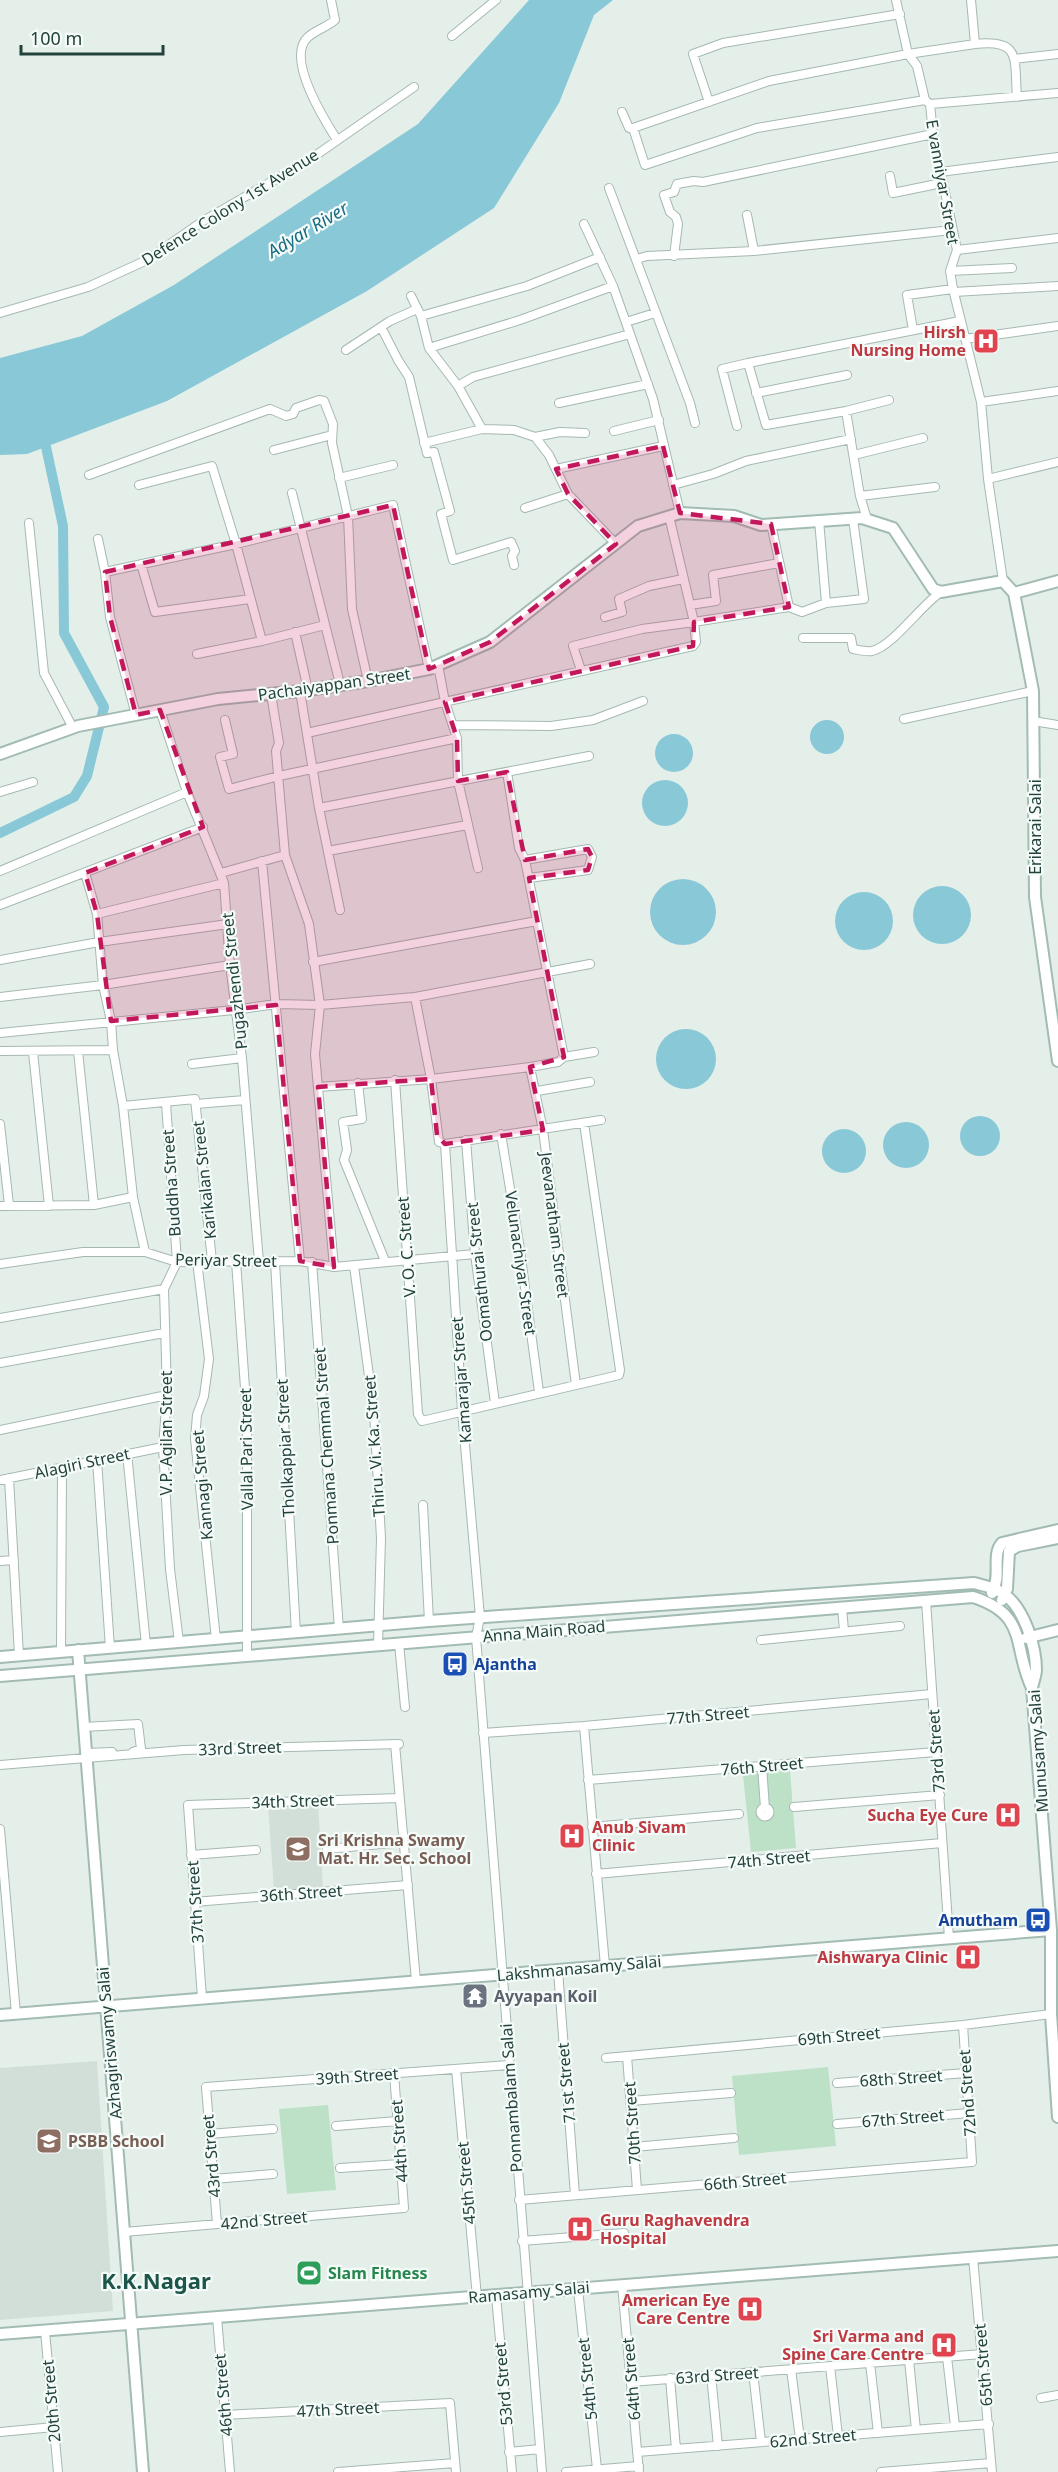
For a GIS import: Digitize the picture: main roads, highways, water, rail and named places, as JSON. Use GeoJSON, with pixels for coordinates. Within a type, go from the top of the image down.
{"type":"FeatureCollection","features":[{"type":"Feature","properties":{"kind":"main road","name":"Pachaiyappan Street"},"geometry":{"type":"LineString","coordinates":[[0,754],[76,727],[160,710],[218,699],[304,691],[429,669],[490,642],[638,526],[675,514],[735,516],[761,525],[867,519],[893,528],[933,589],[941,592],[1003,581],[1014,593]]}},
{"type":"Feature","properties":{"kind":"main road"},"geometry":{"type":"LineString","coordinates":[[1014,593],[1058,581]]}},
{"type":"Feature","properties":{"kind":"main road","name":"Erikarai Salai"},"geometry":{"type":"LineString","coordinates":[[1014,593],[1033,692],[1035,897],[1058,1061]]}},
{"type":"Feature","properties":{"kind":"main road"},"geometry":{"type":"LineString","coordinates":[[987,1602],[998,1572],[997,1553],[1002,1542],[1058,1530]]}},
{"type":"Feature","properties":{"kind":"main road"},"geometry":{"type":"LineString","coordinates":[[998,1607],[1005,1595],[1009,1551],[1018,1546],[1058,1539]]}},
{"type":"Feature","properties":{"kind":"main road","name":"Anna Main Road"},"geometry":{"type":"LineString","coordinates":[[0,1657],[480,1617],[974,1583],[994,1588],[1005,1595],[1024,1620],[1031,1637]]}},
{"type":"Feature","properties":{"kind":"main road","name":"Anna Main Road"},"geometry":{"type":"LineString","coordinates":[[0,1676],[973,1597],[998,1607],[1014,1628],[1020,1640],[1026,1675],[1032,1688]]}},
{"type":"Feature","properties":{"kind":"main road"},"geometry":{"type":"LineString","coordinates":[[1020,1640],[1058,1630]]}},
{"type":"Feature","properties":{"kind":"main road","name":"Munusamy Salai"},"geometry":{"type":"LineString","coordinates":[[1031,1637],[1037,1671],[1032,1688],[1051,1930],[1051,2014],[1058,2117]]}},
{"type":"Feature","properties":{"kind":"main road","name":"Azhagiriswamy Salai"},"geometry":{"type":"LineString","coordinates":[[78,1650],[143,2472]]}},
{"type":"Feature","properties":{"kind":"main road","name":"Lakshmanasamy Salai"},"geometry":{"type":"LineString","coordinates":[[0,2015],[1051,1930]]}},
{"type":"Feature","properties":{"kind":"main road","name":"Ramasamy Salai"},"geometry":{"type":"LineString","coordinates":[[0,2334],[1058,2251]]}},
{"type":"Feature","properties":{"kind":"water","name":"Adyar River"},"geometry":{"type":"Polygon","coordinates":[[[529,0],[613,0],[594,15],[559,103],[494,208],[367,291],[167,401],[27,454],[0,455],[0,358],[82,336],[174,285],[418,124],[529,0]]]}},
{"type":"Feature","properties":{"kind":"water"},"geometry":{"type":"Polygon","coordinates":[[[827,720],[839,725],[844,737],[839,749],[827,754],[815,749],[810,737],[815,725],[827,720]]]}},
{"type":"Feature","properties":{"kind":"water"},"geometry":{"type":"Polygon","coordinates":[[[674,734],[681,735],[687,740],[692,746],[692,760],[687,766],[681,771],[674,772],[667,771],[661,766],[656,760],[655,753],[656,746],[661,740],[667,735],[674,734]]]}},
{"type":"Feature","properties":{"kind":"water"},"geometry":{"type":"Polygon","coordinates":[[[665,780],[681,787],[688,803],[681,819],[665,826],[649,819],[642,803],[649,787],[665,780]]]}},
{"type":"Feature","properties":{"kind":"water"},"geometry":{"type":"Polygon","coordinates":[[[683,879],[695,882],[706,889],[713,900],[716,912],[713,924],[706,935],[695,942],[683,945],[671,942],[660,935],[653,924],[650,912],[653,900],[660,889],[671,882],[683,879]]]}},
{"type":"Feature","properties":{"kind":"water"},"geometry":{"type":"Polygon","coordinates":[[[942,886],[953,888],[966,899],[971,915],[969,926],[958,939],[942,944],[931,942],[918,931],[913,915],[915,904],[926,891],[942,886]]]}},
{"type":"Feature","properties":{"kind":"water"},"geometry":{"type":"Polygon","coordinates":[[[858,892],[870,892],[885,900],[893,915],[893,927],[885,942],[870,950],[858,950],[843,942],[835,927],[835,915],[843,900],[858,892]]]}},
{"type":"Feature","properties":{"kind":"water"},"geometry":{"type":"Polygon","coordinates":[[[686,1029],[703,1034],[711,1042],[716,1059],[711,1076],[703,1084],[686,1089],[669,1084],[661,1076],[656,1059],[661,1042],[669,1034],[686,1029]]]}},
{"type":"Feature","properties":{"kind":"water"},"geometry":{"type":"Polygon","coordinates":[[[980,1116],[988,1117],[994,1122],[999,1128],[999,1144],[994,1150],[988,1155],[980,1156],[972,1155],[966,1150],[961,1144],[960,1136],[961,1128],[966,1122],[972,1117],[980,1116]]]}},
{"type":"Feature","properties":{"kind":"water"},"geometry":{"type":"Polygon","coordinates":[[[906,1122],[915,1123],[923,1128],[928,1136],[928,1154],[923,1162],[915,1167],[906,1168],[897,1167],[889,1162],[884,1154],[883,1145],[884,1136],[889,1128],[897,1123],[906,1122]]]}},
{"type":"Feature","properties":{"kind":"water"},"geometry":{"type":"Polygon","coordinates":[[[844,1129],[859,1136],[866,1151],[859,1166],[844,1173],[829,1166],[822,1151],[829,1136],[844,1129]]]}},
{"type":"Feature","properties":{"kind":"waterway"},"geometry":{"type":"LineString","coordinates":[[0,833],[74,797],[87,776],[104,707],[64,633],[63,526],[43,433]]}},
{"type":"Feature","properties":{"kind":"place","name":"Hirsh Nursing Home"},"geometry":{"type":"Point","coordinates":[986,341]}},
{"type":"Feature","properties":{"kind":"place","name":"Ajantha"},"geometry":{"type":"Point","coordinates":[455,1664]}},
{"type":"Feature","properties":{"kind":"place","name":"Sucha Eye Cure"},"geometry":{"type":"Point","coordinates":[1008,1815]}},
{"type":"Feature","properties":{"kind":"place","name":"Anub Sivam Clinic"},"geometry":{"type":"Point","coordinates":[572,1836]}},
{"type":"Feature","properties":{"kind":"place","name":"Sri Krishna Swamy Mat. Hr. Sec. School"},"geometry":{"type":"Point","coordinates":[298,1849]}},
{"type":"Feature","properties":{"kind":"place","name":"Amutham"},"geometry":{"type":"Point","coordinates":[1038,1920]}},
{"type":"Feature","properties":{"kind":"place","name":"Aishwarya Clinic"},"geometry":{"type":"Point","coordinates":[968,1957]}},
{"type":"Feature","properties":{"kind":"place","name":"Ayyapan Koil"},"geometry":{"type":"Point","coordinates":[475,1996]}},
{"type":"Feature","properties":{"kind":"place","name":"PSBB School"},"geometry":{"type":"Point","coordinates":[49,2141]}},
{"type":"Feature","properties":{"kind":"place","name":"Guru Raghavendra Hospital"},"geometry":{"type":"Point","coordinates":[580,2229]}},
{"type":"Feature","properties":{"kind":"place","name":"Slam Fitness"},"geometry":{"type":"Point","coordinates":[309,2273]}},
{"type":"Feature","properties":{"kind":"place","name":"American Eye Care Centre"},"geometry":{"type":"Point","coordinates":[750,2309]}},
{"type":"Feature","properties":{"kind":"place","name":"Sri Varma and Spine Care Centre"},"geometry":{"type":"Point","coordinates":[944,2345]}},
{"type":"Feature","properties":{"kind":"district","name":"K.K.Nagar"},"geometry":{"type":"Point","coordinates":[156,2281]}}]}
